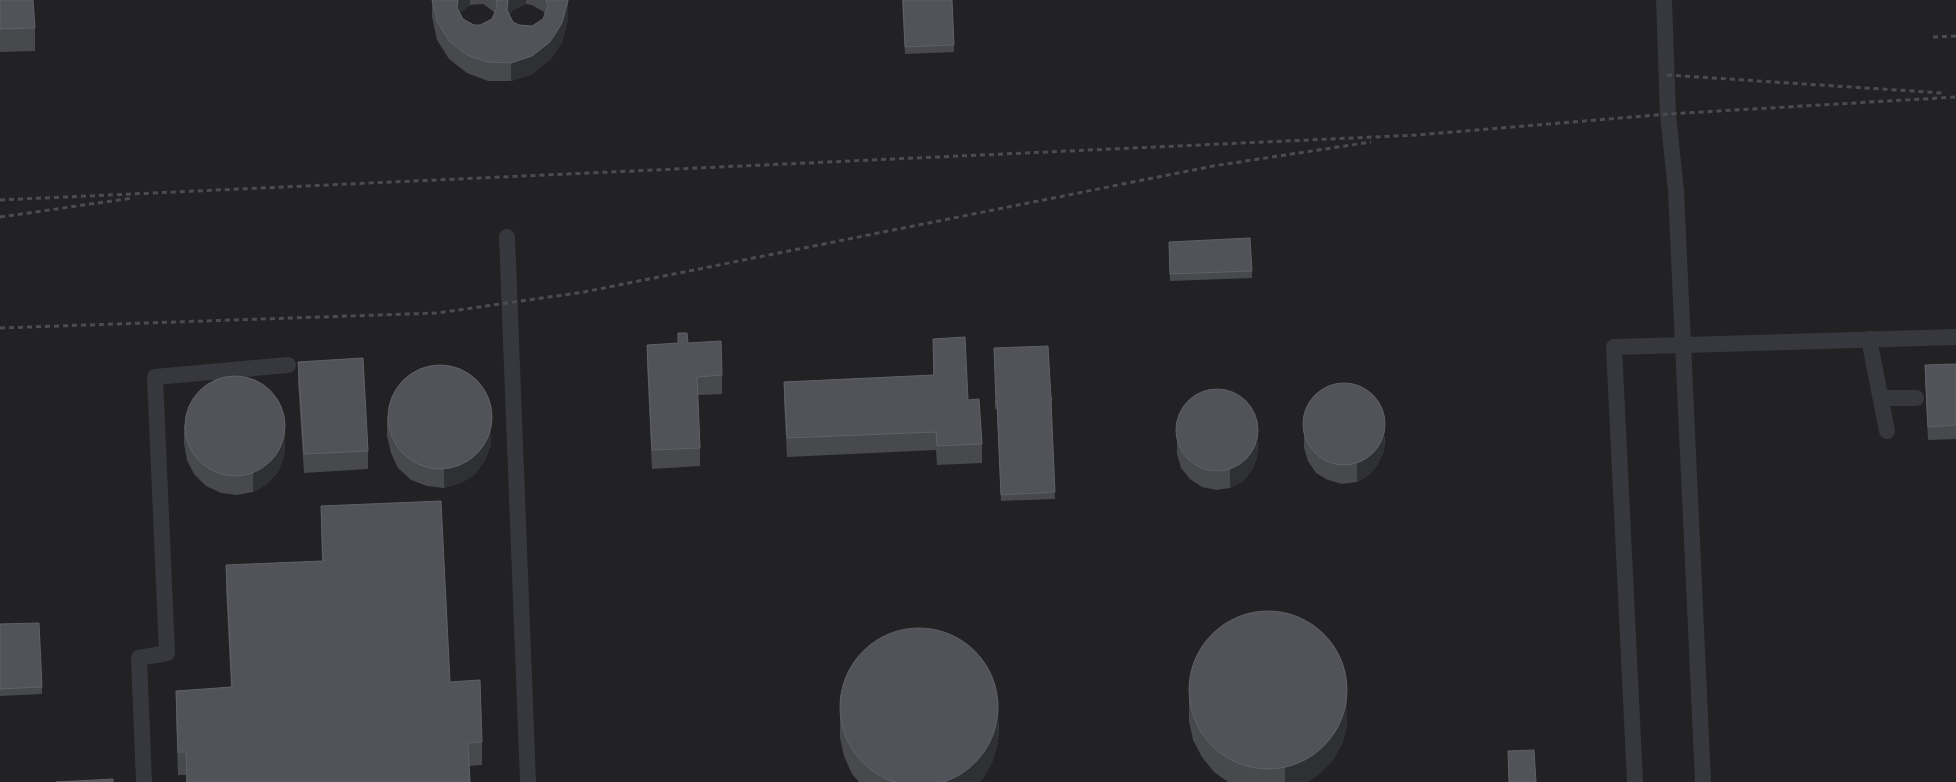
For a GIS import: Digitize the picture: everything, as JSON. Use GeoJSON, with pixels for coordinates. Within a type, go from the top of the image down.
{"type":"FeatureCollection","features":[{"type":"Feature","properties":{"kind":"lane"},"geometry":{"type":"LineString","coordinates":[[1664,0],[1668,114],[1676,191],[1703,782]]}},
{"type":"Feature","properties":{"kind":"lane"},"geometry":{"type":"LineString","coordinates":[[507,236],[528,782]]}},
{"type":"Feature","properties":{"kind":"lane"},"geometry":{"type":"LineString","coordinates":[[1635,782],[1614,347],[1683,346],[1956,336]]}},
{"type":"Feature","properties":{"kind":"lane"},"geometry":{"type":"LineString","coordinates":[[1869,339],[1887,431]]}},
{"type":"Feature","properties":{"kind":"lane"},"geometry":{"type":"LineString","coordinates":[[144,782],[139,658],[167,653],[155,378],[288,365]]}},
{"type":"Feature","properties":{"kind":"lane"},"geometry":{"type":"LineString","coordinates":[[1881,398],[1916,398]]}},
{"type":"Feature","properties":{"kind":"shaded area"},"geometry":{"type":"Polygon","coordinates":[[[0,0],[1956,0],[1956,782],[0,782],[0,0]]]}},
{"type":"Feature","properties":{"kind":"building"},"geometry":{"type":"Polygon","coordinates":[[[0,0],[33,0],[35,28],[0,29],[0,0]]]}},
{"type":"Feature","properties":{"kind":"building"},"geometry":{"type":"Polygon","coordinates":[[[432,0],[458,0],[457,8],[463,19],[474,25],[480,25],[492,19],[497,7],[496,0],[508,0],[507,10],[513,22],[519,25],[532,26],[543,19],[548,6],[546,0],[568,1],[562,23],[550,42],[532,56],[511,63],[488,62],[467,55],[449,41],[437,21],[432,0]]]}},
{"type":"Feature","properties":{"kind":"building"},"geometry":{"type":"Polygon","coordinates":[[[903,0],[952,0],[954,45],[905,47],[903,0]]]}},
{"type":"Feature","properties":{"kind":"building"},"geometry":{"type":"Polygon","coordinates":[[[1250,238],[1252,271],[1170,274],[1169,242],[1250,238]]]}},
{"type":"Feature","properties":{"kind":"building"},"geometry":{"type":"Polygon","coordinates":[[[678,333],[687,333],[688,343],[721,341],[722,375],[697,377],[700,448],[652,450],[647,345],[678,343],[678,333]]]}},
{"type":"Feature","properties":{"kind":"building"},"geometry":{"type":"Polygon","coordinates":[[[965,337],[968,400],[979,399],[982,444],[937,446],[936,432],[787,438],[784,382],[934,375],[933,339],[965,337]]]}},
{"type":"Feature","properties":{"kind":"building"},"geometry":{"type":"Polygon","coordinates":[[[1048,346],[1052,398],[1055,492],[1001,495],[997,403],[995,401],[994,348],[1048,346]]]}},
{"type":"Feature","properties":{"kind":"building"},"geometry":{"type":"Polygon","coordinates":[[[363,358],[368,451],[304,454],[298,362],[363,358]]]}},
{"type":"Feature","properties":{"kind":"building"},"geometry":{"type":"Polygon","coordinates":[[[1956,364],[1956,425],[1928,427],[1925,365],[1956,364]]]}},
{"type":"Feature","properties":{"kind":"building"},"geometry":{"type":"Polygon","coordinates":[[[440,365],[460,369],[469,374],[483,388],[488,397],[492,417],[488,437],[483,446],[469,460],[460,465],[440,469],[420,465],[411,460],[397,446],[392,437],[388,417],[392,397],[397,388],[411,374],[420,369],[440,365]]]}},
{"type":"Feature","properties":{"kind":"building"},"geometry":{"type":"Polygon","coordinates":[[[235,376],[245,377],[263,384],[277,398],[284,416],[284,436],[277,454],[263,468],[245,475],[235,476],[225,475],[207,468],[193,454],[186,436],[185,426],[186,416],[193,398],[207,384],[225,377],[235,376]]]}},
{"type":"Feature","properties":{"kind":"building"},"geometry":{"type":"Polygon","coordinates":[[[1344,383],[1360,387],[1373,395],[1381,408],[1385,424],[1381,440],[1373,453],[1360,461],[1344,465],[1328,461],[1315,453],[1307,440],[1303,424],[1307,408],[1315,395],[1328,387],[1344,383]]]}},
{"type":"Feature","properties":{"kind":"building"},"geometry":{"type":"Polygon","coordinates":[[[1217,389],[1233,392],[1246,401],[1255,414],[1258,430],[1255,446],[1246,459],[1233,468],[1217,471],[1201,468],[1188,459],[1179,446],[1176,430],[1179,414],[1188,401],[1201,392],[1217,389]]]}},
{"type":"Feature","properties":{"kind":"building"},"geometry":{"type":"Polygon","coordinates":[[[441,501],[450,682],[480,680],[482,742],[468,743],[470,782],[187,782],[186,752],[178,752],[176,691],[232,687],[226,565],[323,561],[321,506],[441,501]]]}},
{"type":"Feature","properties":{"kind":"building"},"geometry":{"type":"Polygon","coordinates":[[[1276,611],[1291,614],[1305,620],[1324,634],[1334,646],[1344,667],[1347,690],[1344,713],[1334,734],[1324,746],[1312,756],[1291,766],[1276,769],[1260,769],[1245,766],[1224,756],[1212,746],[1202,734],[1192,713],[1190,705],[1189,682],[1192,667],[1202,646],[1212,634],[1224,624],[1245,614],[1253,612],[1276,611]]]}},
{"type":"Feature","properties":{"kind":"building"},"geometry":{"type":"Polygon","coordinates":[[[39,623],[42,687],[0,689],[0,624],[39,623]]]}},
{"type":"Feature","properties":{"kind":"building"},"geometry":{"type":"Polygon","coordinates":[[[911,628],[927,628],[942,631],[956,637],[975,651],[985,663],[995,684],[998,707],[995,730],[985,751],[975,763],[963,773],[942,783],[927,786],[911,786],[896,783],[875,773],[863,763],[853,751],[843,730],[840,715],[840,699],[843,684],[853,663],[863,651],[875,641],[896,631],[911,628]]]}},
{"type":"Feature","properties":{"kind":"building"},"geometry":{"type":"Polygon","coordinates":[[[1534,750],[1536,782],[1509,782],[1508,751],[1534,750]]]}},
{"type":"Feature","properties":{"kind":"building"},"geometry":{"type":"Polygon","coordinates":[[[113,779],[113,782],[56,782],[113,779]]]}},
{"type":"Feature","properties":{"kind":"railway"},"geometry":{"type":"LineString","coordinates":[[1933,37],[1956,36]]}},
{"type":"Feature","properties":{"kind":"railway"},"geometry":{"type":"LineString","coordinates":[[1667,75],[1942,93]]}},
{"type":"Feature","properties":{"kind":"railway"},"geometry":{"type":"LineString","coordinates":[[0,200],[1417,135],[1668,114],[1956,97]]}},
{"type":"Feature","properties":{"kind":"railway"},"geometry":{"type":"LineString","coordinates":[[0,328],[437,313],[584,292],[1213,166],[1371,142]]}},
{"type":"Feature","properties":{"kind":"railway"},"geometry":{"type":"LineString","coordinates":[[0,217],[133,198]]}}]}
